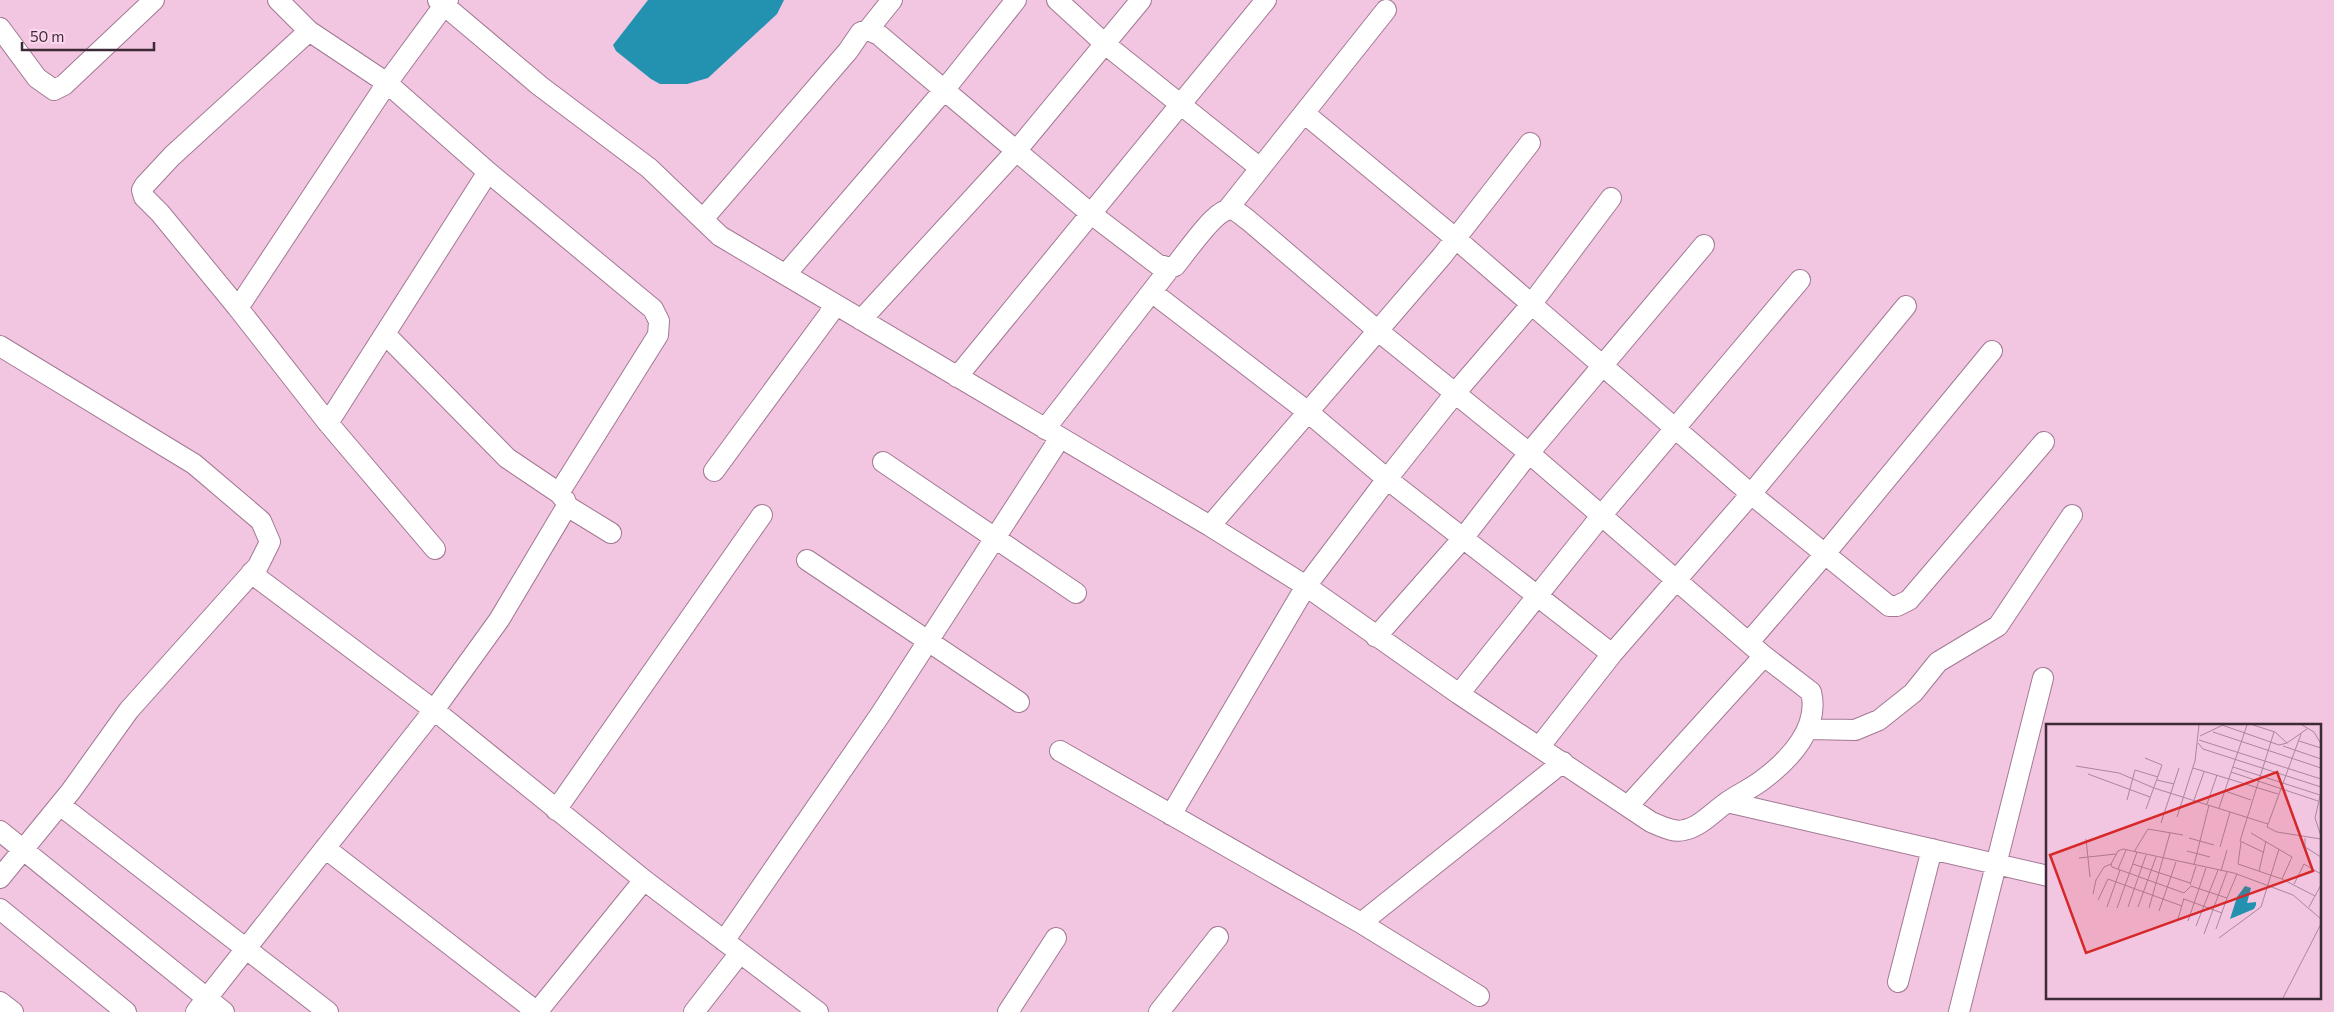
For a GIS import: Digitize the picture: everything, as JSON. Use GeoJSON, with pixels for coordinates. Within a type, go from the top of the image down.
{"type":"FeatureCollection","features":[{"type":"Feature","properties":{"kind":"street"},"geometry":{"type":"LineString","coordinates":[[0,28],[37,78],[54,90],[64,85],[154,0]]}},
{"type":"Feature","properties":{"kind":"street"},"geometry":{"type":"LineString","coordinates":[[202,1005],[434,710],[499,620],[563,500],[658,335],[659,321],[653,309],[488,172],[387,83],[309,31],[278,0]]}},
{"type":"Feature","properties":{"kind":"street"},"geometry":{"type":"LineString","coordinates":[[703,219],[848,51],[862,32],[868,30],[892,0]]}},
{"type":"Feature","properties":{"kind":"street"},"geometry":{"type":"LineString","coordinates":[[786,274],[945,89],[1016,0]]}},
{"type":"Feature","properties":{"kind":"street"},"geometry":{"type":"LineString","coordinates":[[1057,0],[1105,44],[1260,168]]}},
{"type":"Feature","properties":{"kind":"street"},"geometry":{"type":"LineString","coordinates":[[861,320],[1017,150],[1142,0]]}},
{"type":"Feature","properties":{"kind":"street"},"geometry":{"type":"LineString","coordinates":[[957,377],[1266,0]]}},
{"type":"Feature","properties":{"kind":"street"},"geometry":{"type":"LineString","coordinates":[[238,308],[443,2],[540,86],[649,168],[720,236],[1210,526],[1306,586],[1459,694],[1540,746],[1651,822],[1675,830],[1685,830],[1702,821],[1727,802],[1765,778],[1796,747],[1808,729],[1813,699],[1811,692],[1764,656],[1529,453],[1377,330],[1248,220],[1234,210],[1227,210]]}},
{"type":"Feature","properties":{"kind":"street"},"geometry":{"type":"LineString","coordinates":[[724,941],[846,764],[995,539],[1052,434],[1170,268],[1175,266],[1217,216],[1227,210],[1386,10]]}},
{"type":"Feature","properties":{"kind":"street"},"geometry":{"type":"LineString","coordinates":[[868,30],[879,35],[945,89],[1090,213],[1158,264],[1170,268]]}},
{"type":"Feature","properties":{"kind":"street"},"geometry":{"type":"LineString","coordinates":[[309,31],[172,156],[142,190],[144,197],[160,213],[238,308],[328,423],[435,549]]}},
{"type":"Feature","properties":{"kind":"street"},"geometry":{"type":"LineString","coordinates":[[1304,113],[1454,238],[1530,306],[1751,494],[1889,606],[1897,606],[1910,600],[2044,442]]}},
{"type":"Feature","properties":{"kind":"street"},"geometry":{"type":"LineString","coordinates":[[1210,526],[1454,238],[1530,143]]}},
{"type":"Feature","properties":{"kind":"street"},"geometry":{"type":"LineString","coordinates":[[328,423],[488,172]]}},
{"type":"Feature","properties":{"kind":"street"},"geometry":{"type":"LineString","coordinates":[[1171,814],[1306,586],[1456,392],[1530,306],[1611,198]]}},
{"type":"Feature","properties":{"kind":"street"},"geometry":{"type":"LineString","coordinates":[[1376,637],[1464,537],[1529,453],[1704,245]]}},
{"type":"Feature","properties":{"kind":"street"},"geometry":{"type":"LineString","coordinates":[[1459,694],[1601,516],[1676,430],[1800,280]]}},
{"type":"Feature","properties":{"kind":"street"},"geometry":{"type":"LineString","coordinates":[[1153,293],[1308,412],[1387,479],[1612,654]]}},
{"type":"Feature","properties":{"kind":"street"},"geometry":{"type":"LineString","coordinates":[[714,472],[836,305]]}},
{"type":"Feature","properties":{"kind":"street"},"geometry":{"type":"LineString","coordinates":[[1540,746],[1612,654],[1751,494],[1906,306]]}},
{"type":"Feature","properties":{"kind":"street"},"geometry":{"type":"LineString","coordinates":[[385,334],[507,458],[611,533]]}},
{"type":"Feature","properties":{"kind":"street"},"geometry":{"type":"LineString","coordinates":[[0,346],[194,464],[261,521],[270,542],[268,550],[251,573],[129,710],[60,805],[25,850],[0,878]]}},
{"type":"Feature","properties":{"kind":"street"},"geometry":{"type":"LineString","coordinates":[[1749,642],[1824,555],[1992,351]]}},
{"type":"Feature","properties":{"kind":"street"},"geometry":{"type":"LineString","coordinates":[[884,462],[1076,593]]}},
{"type":"Feature","properties":{"kind":"street"},"geometry":{"type":"LineString","coordinates":[[556,810],[762,515]]}},
{"type":"Feature","properties":{"kind":"street"},"geometry":{"type":"LineString","coordinates":[[1808,729],[1855,730],[1880,720],[1913,693],[1938,662],[1998,626],[2072,515]]}},
{"type":"Feature","properties":{"kind":"street"},"geometry":{"type":"LineString","coordinates":[[807,560],[1019,702]]}},
{"type":"Feature","properties":{"kind":"street"},"geometry":{"type":"LineString","coordinates":[[251,573],[434,710],[644,880],[818,1012]]}},
{"type":"Feature","properties":{"kind":"street"},"geometry":{"type":"LineString","coordinates":[[1628,806],[1764,656]]}},
{"type":"Feature","properties":{"kind":"street"},"geometry":{"type":"LineString","coordinates":[[1959,1012],[2043,678]]}},
{"type":"Feature","properties":{"kind":"street"},"geometry":{"type":"LineString","coordinates":[[1060,751],[1361,924],[1478,996]]}},
{"type":"Feature","properties":{"kind":"street"},"geometry":{"type":"LineString","coordinates":[[1361,924],[1563,762]]}},
{"type":"Feature","properties":{"kind":"street"},"geometry":{"type":"LineString","coordinates":[[1727,802],[2046,876]]}},
{"type":"Feature","properties":{"kind":"street"},"geometry":{"type":"LineString","coordinates":[[60,805],[245,950],[328,1012]]}},
{"type":"Feature","properties":{"kind":"street"},"geometry":{"type":"LineString","coordinates":[[0,831],[25,850],[202,1005],[224,1012]]}},
{"type":"Feature","properties":{"kind":"street"},"geometry":{"type":"LineString","coordinates":[[325,848],[537,1012],[644,880]]}},
{"type":"Feature","properties":{"kind":"street"},"geometry":{"type":"LineString","coordinates":[[1898,982],[1932,849]]}},
{"type":"Feature","properties":{"kind":"street"},"geometry":{"type":"LineString","coordinates":[[0,909],[126,1012]]}},
{"type":"Feature","properties":{"kind":"street"},"geometry":{"type":"LineString","coordinates":[[1159,1012],[1218,937]]}},
{"type":"Feature","properties":{"kind":"street"},"geometry":{"type":"LineString","coordinates":[[1008,1012],[1056,938]]}},
{"type":"Feature","properties":{"kind":"street"},"geometry":{"type":"LineString","coordinates":[[694,1012],[740,953]]}},
{"type":"Feature","properties":{"kind":"street"},"geometry":{"type":"LineString","coordinates":[[0,1002],[13,1012]]}},
{"type":"Feature","properties":{"kind":"water"},"geometry":{"type":"Polygon","coordinates":[[[648,0],[784,0],[777,14],[708,78],[687,84],[660,84],[616,51],[613,45],[648,0]]]}}]}
